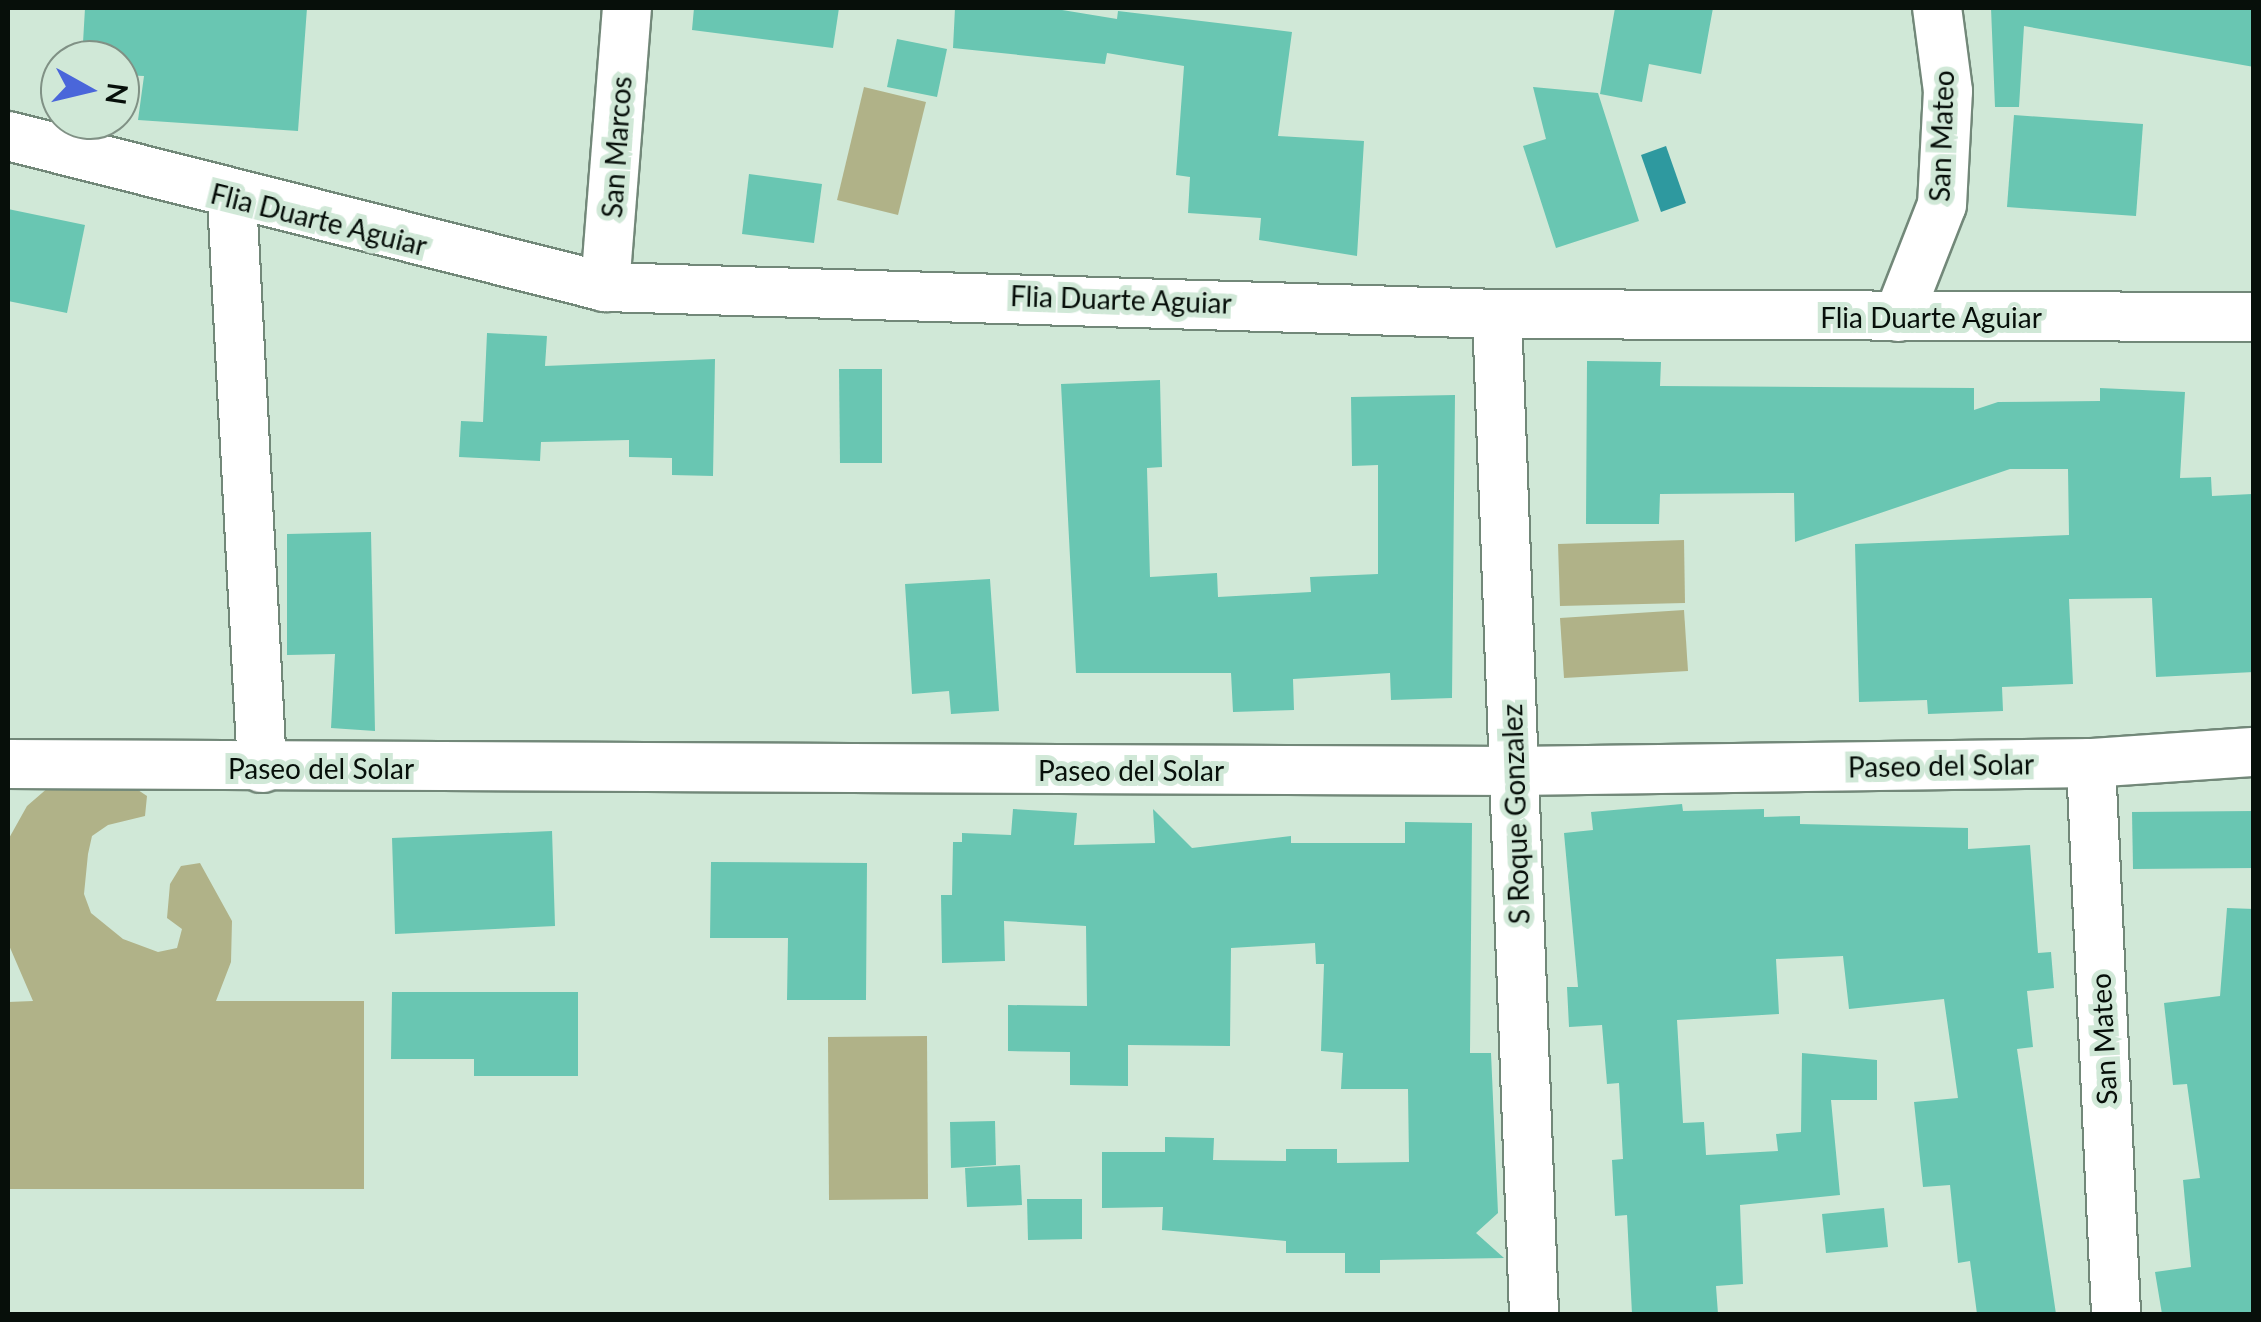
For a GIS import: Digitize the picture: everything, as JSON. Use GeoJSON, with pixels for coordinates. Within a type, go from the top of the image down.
{"type":"FeatureCollection","features":[{"type":"Feature","properties":{"kind":"street","name":"San Marcos"},"geometry":{"type":"LineString","coordinates":[[605,287],[627,8]]}},
{"type":"Feature","properties":{"kind":"street","name":"San Mateo"},"geometry":{"type":"LineString","coordinates":[[1898,317],[1942,205],[1948,91],[1937,8]]}},
{"type":"Feature","properties":{"kind":"street","name":"Flia Duarte Aguiar"},"geometry":{"type":"LineString","coordinates":[[8,136],[232,198],[605,287],[1497,314],[2254,317]]}},
{"type":"Feature","properties":{"kind":"street"},"geometry":{"type":"LineString","coordinates":[[232,198],[262,768]]}},
{"type":"Feature","properties":{"kind":"street","name":"S Roque Gonzalez"},"geometry":{"type":"LineString","coordinates":[[1497,314],[1534,1314]]}},
{"type":"Feature","properties":{"kind":"street","name":"Paseo del Solar"},"geometry":{"type":"LineString","coordinates":[[8,764],[1514,771],[2090,763],[2254,752]]}},
{"type":"Feature","properties":{"kind":"street","name":"San Mateo"},"geometry":{"type":"LineString","coordinates":[[2090,763],[2116,1314]]}},
{"type":"Feature","properties":{"kind":"green space"},"geometry":{"type":"Polygon","coordinates":[[[864,87],[926,102],[898,215],[837,200],[864,87]]]}},
{"type":"Feature","properties":{"kind":"green space"},"geometry":{"type":"Polygon","coordinates":[[[1684,540],[1685,603],[1560,606],[1558,544],[1684,540]]]}},
{"type":"Feature","properties":{"kind":"green space"},"geometry":{"type":"Polygon","coordinates":[[[1684,610],[1688,671],[1564,678],[1560,618],[1684,610]]]}},
{"type":"Feature","properties":{"kind":"green space"},"geometry":{"type":"Polygon","coordinates":[[[57,780],[129,784],[147,796],[145,816],[108,825],[92,836],[88,854],[84,894],[91,913],[123,939],[158,952],[177,948],[182,929],[167,918],[170,884],[181,866],[200,863],[232,921],[231,962],[216,1001],[364,1001],[364,1189],[8,1189],[8,1002],[33,1001],[8,943],[8,840],[27,806],[57,780]]]}},
{"type":"Feature","properties":{"kind":"green space"},"geometry":{"type":"Polygon","coordinates":[[[927,1036],[928,1199],[829,1200],[828,1037],[927,1036]]]}},
{"type":"Feature","properties":{"kind":"water"},"geometry":{"type":"Polygon","coordinates":[[[1666,146],[1686,203],[1661,212],[1641,155],[1666,146]]]}},
{"type":"Feature","properties":{"kind":"building"},"geometry":{"type":"Polygon","coordinates":[[[85,8],[307,8],[298,131],[140,120],[144,76],[140,76],[140,40],[83,40],[85,8]]]}},
{"type":"Feature","properties":{"kind":"building"},"geometry":{"type":"Polygon","coordinates":[[[694,8],[839,8],[833,48],[692,30],[694,8]]]}},
{"type":"Feature","properties":{"kind":"building"},"geometry":{"type":"Polygon","coordinates":[[[955,8],[1050,8],[1117,19],[1118,11],[1292,32],[1278,136],[1364,141],[1357,256],[1259,240],[1261,218],[1188,213],[1190,177],[1176,175],[1184,66],[1107,53],[1105,64],[953,48],[955,8]]]}},
{"type":"Feature","properties":{"kind":"building"},"geometry":{"type":"Polygon","coordinates":[[[1615,8],[1713,8],[1701,74],[1649,64],[1642,102],[1600,94],[1615,8]]]}},
{"type":"Feature","properties":{"kind":"building"},"geometry":{"type":"Polygon","coordinates":[[[1991,8],[2254,8],[2254,67],[2024,26],[2019,107],[1995,107],[1991,8]]]}},
{"type":"Feature","properties":{"kind":"building"},"geometry":{"type":"Polygon","coordinates":[[[897,39],[947,49],[937,97],[887,87],[897,39]]]}},
{"type":"Feature","properties":{"kind":"building"},"geometry":{"type":"Polygon","coordinates":[[[1533,87],[1598,93],[1639,221],[1556,248],[1523,146],[1546,139],[1533,87]]]}},
{"type":"Feature","properties":{"kind":"building"},"geometry":{"type":"Polygon","coordinates":[[[2014,115],[2143,124],[2136,216],[2007,207],[2014,115]]]}},
{"type":"Feature","properties":{"kind":"building"},"geometry":{"type":"Polygon","coordinates":[[[749,174],[822,184],[814,243],[742,234],[749,174]]]}},
{"type":"Feature","properties":{"kind":"building"},"geometry":{"type":"Polygon","coordinates":[[[8,209],[85,225],[67,313],[8,301],[8,209]]]}},
{"type":"Feature","properties":{"kind":"building"},"geometry":{"type":"Polygon","coordinates":[[[487,333],[547,336],[545,366],[715,359],[713,476],[672,475],[672,458],[629,457],[629,440],[541,442],[540,461],[459,457],[461,421],[483,422],[487,333]]]}},
{"type":"Feature","properties":{"kind":"building"},"geometry":{"type":"Polygon","coordinates":[[[1587,361],[1661,362],[1660,386],[1974,388],[1974,410],[1998,402],[2100,401],[2100,388],[2185,392],[2180,478],[2211,477],[2212,496],[2252,494],[2254,672],[2156,677],[2152,598],[2069,599],[2073,684],[2002,687],[2003,711],[1928,714],[1927,700],[1859,702],[1855,544],[2069,535],[2068,469],[2010,469],[1795,542],[1794,493],[1660,494],[1659,524],[1586,524],[1587,361]]]}},
{"type":"Feature","properties":{"kind":"building"},"geometry":{"type":"Polygon","coordinates":[[[839,369],[882,369],[882,463],[840,463],[839,369]]]}},
{"type":"Feature","properties":{"kind":"building"},"geometry":{"type":"Polygon","coordinates":[[[1160,380],[1162,467],[1147,468],[1150,577],[1217,573],[1218,597],[1311,592],[1310,577],[1378,574],[1378,465],[1352,466],[1351,397],[1455,395],[1452,698],[1391,700],[1390,673],[1293,679],[1294,710],[1233,712],[1231,673],[1076,673],[1061,384],[1160,380]]]}},
{"type":"Feature","properties":{"kind":"building"},"geometry":{"type":"Polygon","coordinates":[[[371,532],[375,731],[331,728],[335,654],[287,655],[287,534],[371,532]]]}},
{"type":"Feature","properties":{"kind":"building"},"geometry":{"type":"Polygon","coordinates":[[[990,579],[999,711],[951,714],[949,691],[912,694],[905,584],[990,579]]]}},
{"type":"Feature","properties":{"kind":"building"},"geometry":{"type":"Polygon","coordinates":[[[1682,804],[1683,811],[1764,809],[1764,817],[1800,816],[1800,824],[1968,828],[1968,849],[2030,845],[2038,953],[2051,952],[2054,988],[2027,991],[2033,1047],[2017,1049],[2056,1314],[1977,1314],[1970,1261],[1958,1263],[1950,1185],[1923,1187],[1914,1102],[1958,1098],[1944,999],[1849,1009],[1843,956],[1776,959],[1779,1014],[1677,1020],[1683,1123],[1704,1122],[1706,1155],[1778,1151],[1776,1134],[1801,1132],[1802,1053],[1877,1060],[1877,1100],[1831,1100],[1840,1195],[1740,1205],[1743,1284],[1716,1286],[1718,1314],[1632,1314],[1627,1215],[1615,1216],[1612,1160],[1623,1159],[1619,1083],[1607,1084],[1602,1025],[1569,1027],[1567,987],[1578,987],[1564,833],[1593,830],[1591,812],[1682,804]]]}},
{"type":"Feature","properties":{"kind":"building"},"geometry":{"type":"Polygon","coordinates":[[[1013,809],[1077,813],[1074,845],[1155,843],[1153,809],[1192,848],[1291,836],[1291,843],[1405,843],[1405,822],[1472,823],[1470,1053],[1491,1053],[1498,1213],[1476,1233],[1504,1258],[1380,1260],[1380,1273],[1345,1273],[1345,1253],[1286,1253],[1286,1241],[1162,1230],[1163,1207],[1102,1208],[1102,1152],[1165,1152],[1165,1137],[1214,1138],[1213,1160],[1286,1161],[1286,1149],[1337,1149],[1337,1163],[1409,1162],[1408,1089],[1341,1089],[1343,1053],[1321,1051],[1324,964],[1316,964],[1315,943],[1231,948],[1230,1046],[1128,1045],[1128,1086],[1070,1085],[1070,1052],[1008,1051],[1008,1005],[1087,1006],[1086,926],[1004,921],[1005,961],[942,963],[941,895],[952,895],[953,842],[962,842],[962,833],[1011,835],[1013,809]]]}},
{"type":"Feature","properties":{"kind":"building"},"geometry":{"type":"Polygon","coordinates":[[[2254,811],[2254,868],[2133,869],[2132,812],[2254,811]]]}},
{"type":"Feature","properties":{"kind":"building"},"geometry":{"type":"Polygon","coordinates":[[[552,831],[555,926],[395,934],[392,838],[552,831]]]}},
{"type":"Feature","properties":{"kind":"building"},"geometry":{"type":"Polygon","coordinates":[[[711,862],[867,863],[866,1000],[787,1000],[788,938],[710,938],[711,862]]]}},
{"type":"Feature","properties":{"kind":"building"},"geometry":{"type":"Polygon","coordinates":[[[2227,908],[2254,909],[2254,1314],[2162,1314],[2155,1272],[2191,1267],[2183,1180],[2200,1178],[2187,1084],[2173,1085],[2164,1003],[2220,996],[2227,908]]]}},
{"type":"Feature","properties":{"kind":"building"},"geometry":{"type":"Polygon","coordinates":[[[392,992],[578,992],[578,1076],[474,1076],[474,1059],[391,1059],[392,992]]]}},
{"type":"Feature","properties":{"kind":"building"},"geometry":{"type":"Polygon","coordinates":[[[995,1121],[996,1165],[951,1168],[950,1122],[995,1121]]]}},
{"type":"Feature","properties":{"kind":"building"},"geometry":{"type":"Polygon","coordinates":[[[1020,1165],[1022,1205],[967,1207],[965,1168],[1020,1165]]]}},
{"type":"Feature","properties":{"kind":"building"},"geometry":{"type":"Polygon","coordinates":[[[1027,1199],[1082,1199],[1082,1239],[1028,1240],[1027,1199]]]}},
{"type":"Feature","properties":{"kind":"building"},"geometry":{"type":"Polygon","coordinates":[[[1884,1208],[1888,1247],[1826,1253],[1822,1214],[1884,1208]]]}}]}
